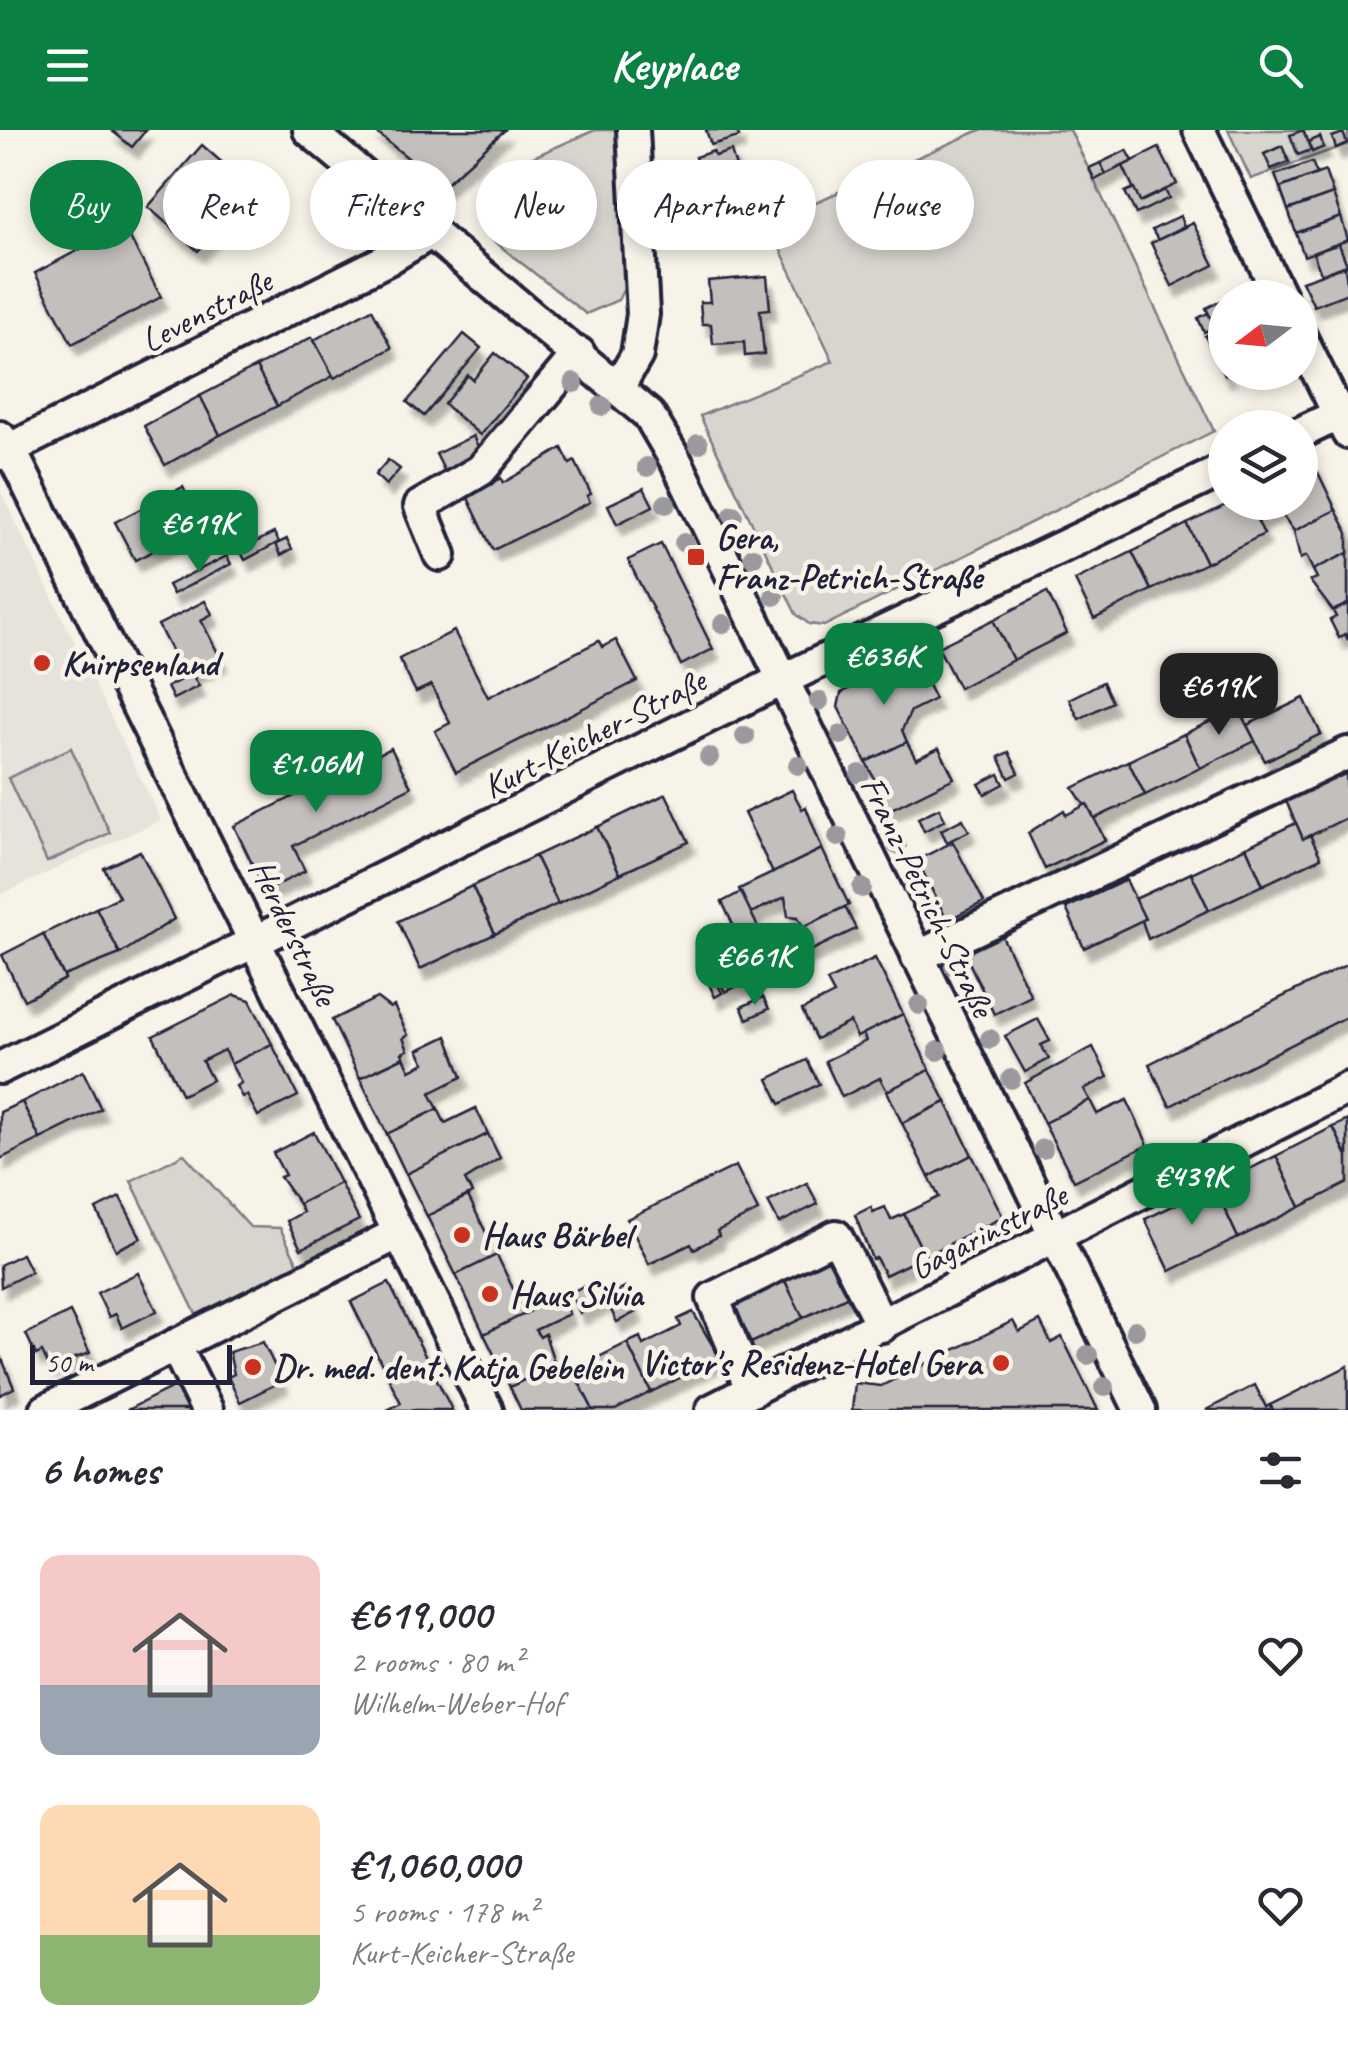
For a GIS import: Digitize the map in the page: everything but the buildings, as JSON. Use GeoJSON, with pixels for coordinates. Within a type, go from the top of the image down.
{"type":"FeatureCollection","features":[{"type":"Feature","properties":{"kind":"street","name":"Franz-Petrich-Straße"},"geometry":{"type":"LineString","coordinates":[[309,130],[345,160]]}},
{"type":"Feature","properties":{"kind":"street"},"geometry":{"type":"LineString","coordinates":[[619,386],[637,356],[643,314],[632,130]]}},
{"type":"Feature","properties":{"kind":"street"},"geometry":{"type":"LineString","coordinates":[[1199,130],[1272,280]]}},
{"type":"Feature","properties":{"kind":"street","name":"Levenstraße"},"geometry":{"type":"LineString","coordinates":[[3,451],[403,250]]}},
{"type":"Feature","properties":{"kind":"street","name":"Franz-Petrich-Straße"},"geometry":{"type":"LineString","coordinates":[[454,250],[649,415],[677,463],[780,681],[1140,1410]]}},
{"type":"Feature","properties":{"kind":"street"},"geometry":{"type":"LineString","coordinates":[[440,554],[420,506],[481,470],[579,353]]}},
{"type":"Feature","properties":{"kind":"street"},"geometry":{"type":"LineString","coordinates":[[1318,369],[1345,419],[1318,427]]}},
{"type":"Feature","properties":{"kind":"street","name":"Herderstraße"},"geometry":{"type":"LineString","coordinates":[[3,451],[259,943],[486,1410]]}},
{"type":"Feature","properties":{"kind":"street","name":"Kurt-Keicher-Straße"},"geometry":{"type":"LineString","coordinates":[[0,1068],[259,943],[780,681],[1208,477]]}},
{"type":"Feature","properties":{"kind":"street"},"geometry":{"type":"LineString","coordinates":[[917,957],[1348,753]]}},
{"type":"Feature","properties":{"kind":"street","name":"Gagarinstraße"},"geometry":{"type":"LineString","coordinates":[[712,1410],[1056,1240],[1348,1088]]}},
{"type":"Feature","properties":{"kind":"street"},"geometry":{"type":"LineString","coordinates":[[46,1410],[399,1232]]}},
{"type":"Feature","properties":{"kind":"street"},"geometry":{"type":"LineString","coordinates":[[752,1391],[713,1298],[836,1236],[882,1326]]}},
{"type":"Feature","properties":{"kind":"street"},"geometry":{"type":"LineString","coordinates":[[175,1345],[207,1410]]}},
{"type":"Feature","properties":{"kind":"shaded area"},"geometry":{"type":"Polygon","coordinates":[[[595,130],[619,130],[617,250],[626,250],[628,281],[618,300],[586,314],[505,250],[597,250],[597,160],[529,160],[595,130]]]}},
{"type":"Feature","properties":{"kind":"shaded area"},"geometry":{"type":"Polygon","coordinates":[[[980,130],[1070,130],[1208,418],[1208,434],[824,626],[809,624],[796,614],[700,416],[833,361],[781,250],[816,250],[816,202],[836,193],[836,250],[974,250],[974,160],[912,160],[980,130]]]}},
{"type":"Feature","properties":{"kind":"shaded area"},"geometry":{"type":"Polygon","coordinates":[[[1228,130],[1348,130],[1348,144],[1251,179],[1228,130]]]}},
{"type":"Feature","properties":{"kind":"shaded area","name":"Knirpsenland"},"geometry":{"type":"Polygon","coordinates":[[[0,490],[161,820],[0,895],[0,490]]]}},
{"type":"Feature","properties":{"kind":"shaded area"},"geometry":{"type":"Polygon","coordinates":[[[71,748],[110,833],[47,862],[8,778],[71,748]]]}},
{"type":"Feature","properties":{"kind":"shaded area"},"geometry":{"type":"Polygon","coordinates":[[[184,1154],[250,1227],[280,1228],[298,1264],[197,1316],[131,1181],[184,1154]]]}},
{"type":"Feature","properties":{"kind":"place","name":"Gera, Franz-Petrich-Straße"},"geometry":{"type":"Point","coordinates":[696,557]}},
{"type":"Feature","properties":{"kind":"place","name":"Knirpsenland"},"geometry":{"type":"Point","coordinates":[42,663]}},
{"type":"Feature","properties":{"kind":"place","name":"Haus Bärbel"},"geometry":{"type":"Point","coordinates":[462,1235]}},
{"type":"Feature","properties":{"kind":"place","name":"Haus Silvia"},"geometry":{"type":"Point","coordinates":[490,1294]}},
{"type":"Feature","properties":{"kind":"place","name":"Victor's Residenz-Hotel Gera"},"geometry":{"type":"Point","coordinates":[1001,1363]}},
{"type":"Feature","properties":{"kind":"place","name":"Dr. med. dent. Katja Gebelein"},"geometry":{"type":"Point","coordinates":[253,1367]}}]}
